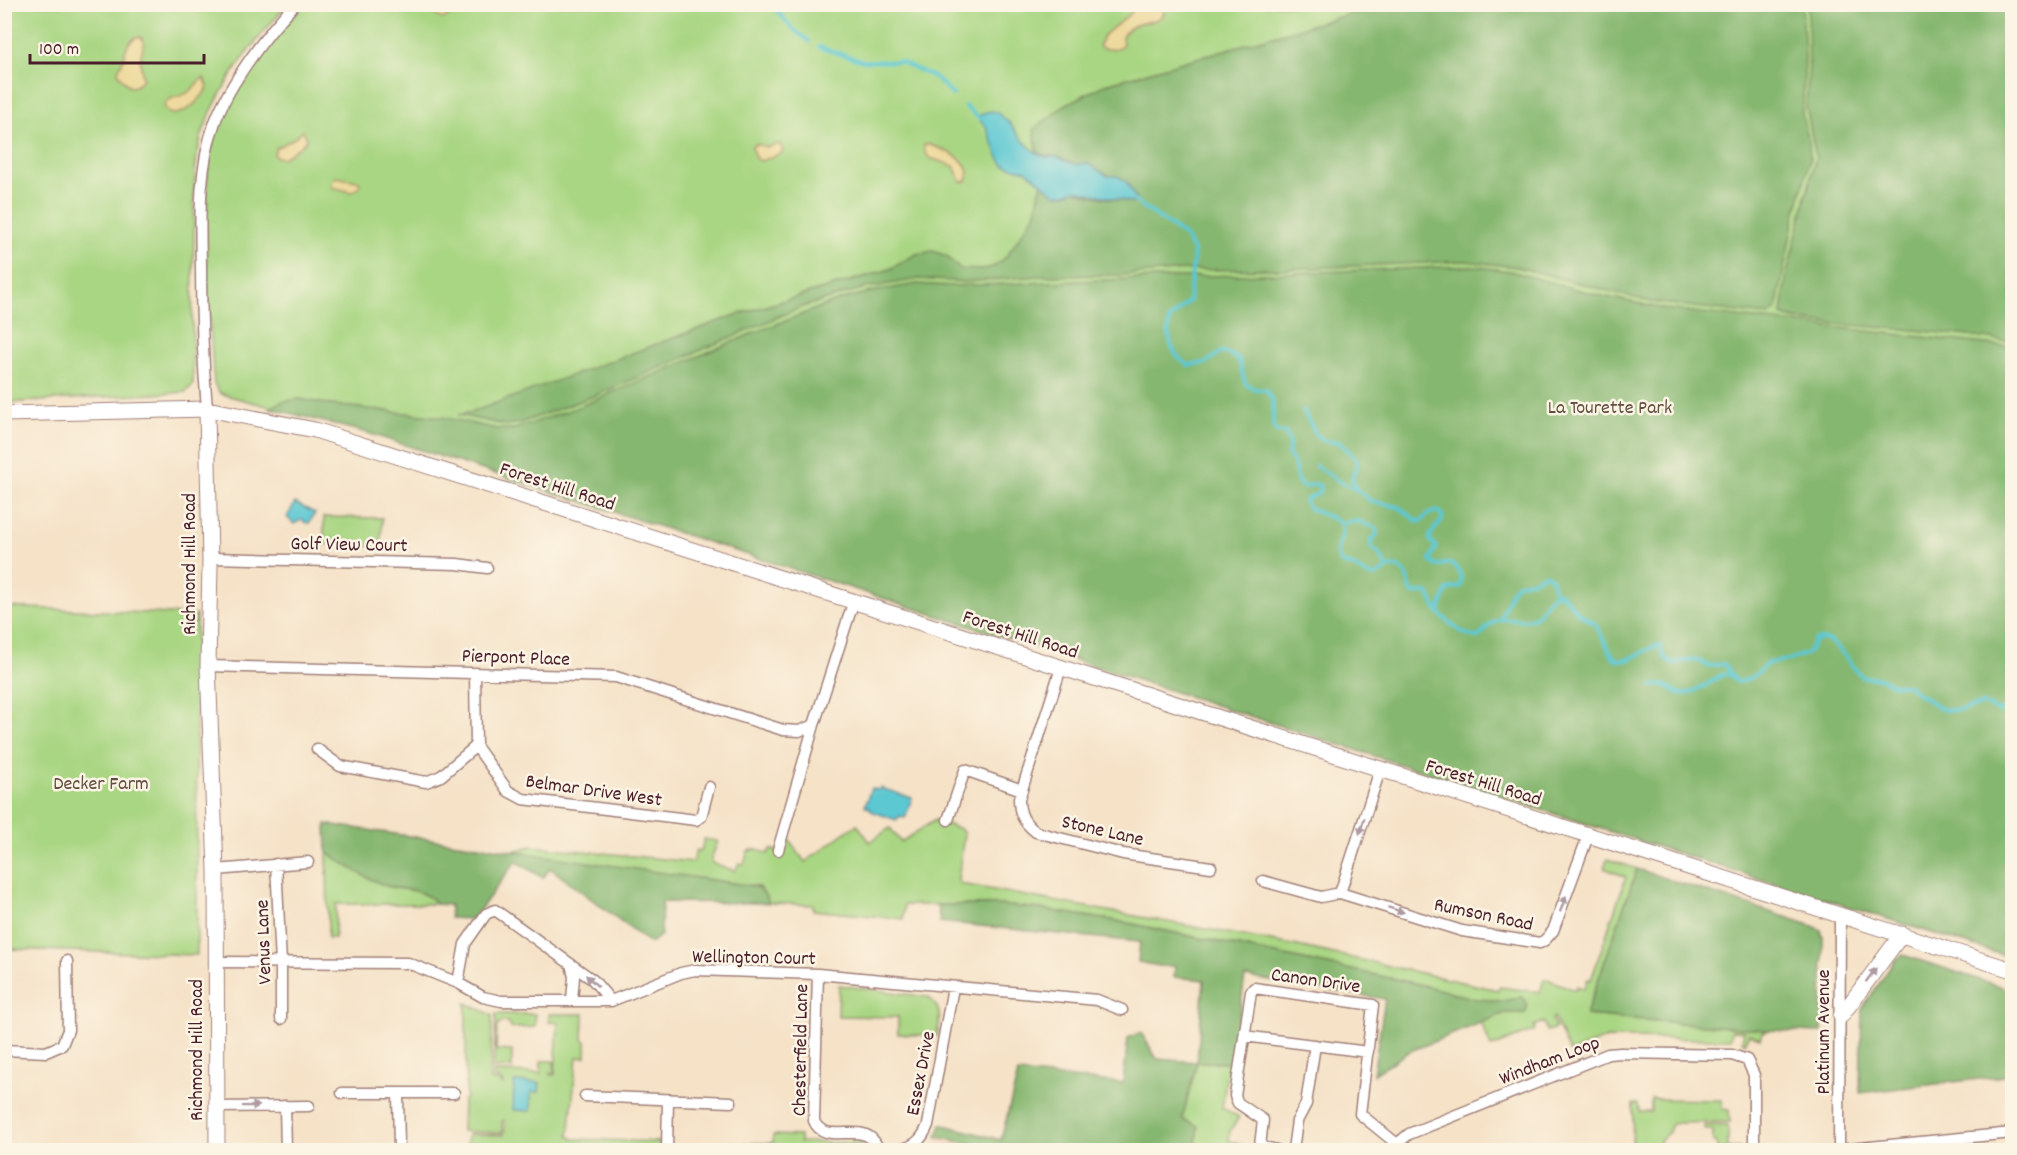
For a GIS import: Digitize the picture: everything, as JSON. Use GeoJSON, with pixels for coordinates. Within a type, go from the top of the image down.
{"type":"FeatureCollection","features":[{"type":"Feature","properties":{"kind":"street","name":"Richmond Hill Road"},"geometry":{"type":"LineString","coordinates":[[217,1150],[216,870],[208,666],[210,558],[200,227],[202,185],[206,151],[216,120],[251,59],[295,4]]}},
{"type":"Feature","properties":{"kind":"street","name":"Forest Hill Road"},"geometry":{"type":"LineString","coordinates":[[4,414],[207,409],[315,430],[2013,970]]}},
{"type":"Feature","properties":{"kind":"street","name":"Golf View Court"},"geometry":{"type":"LineString","coordinates":[[210,558],[457,564],[487,568]]}},
{"type":"Feature","properties":{"kind":"street"},"geometry":{"type":"LineString","coordinates":[[778,849],[854,600]]}},
{"type":"Feature","properties":{"kind":"street","name":"Pierpont Place"},"geometry":{"type":"LineString","coordinates":[[208,666],[616,677],[783,730],[800,730],[814,725]]}},
{"type":"Feature","properties":{"kind":"street","name":"Stone Lane"},"geometry":{"type":"LineString","coordinates":[[1061,668],[1022,790],[1019,809],[1028,826],[1036,832],[1123,854],[1211,867]]}},
{"type":"Feature","properties":{"kind":"street"},"geometry":{"type":"LineString","coordinates":[[317,749],[340,766],[426,782],[441,776],[476,746],[475,673]]}},
{"type":"Feature","properties":{"kind":"street","name":"Belmar Drive West"},"geometry":{"type":"LineString","coordinates":[[476,746],[508,791],[523,799],[696,820],[701,817],[709,787]]}},
{"type":"Feature","properties":{"kind":"street"},"geometry":{"type":"LineString","coordinates":[[948,820],[965,770],[1022,790]]}},
{"type":"Feature","properties":{"kind":"street"},"geometry":{"type":"LineString","coordinates":[[1340,893],[1380,770]]}},
{"type":"Feature","properties":{"kind":"street","name":"Rumson Road"},"geometry":{"type":"LineString","coordinates":[[1263,881],[1321,897],[1340,893],[1462,931],[1540,942],[1553,931],[1588,836]]}},
{"type":"Feature","properties":{"kind":"street"},"geometry":{"type":"LineString","coordinates":[[216,870],[308,862]]}},
{"type":"Feature","properties":{"kind":"street","name":"Venus Lane"},"geometry":{"type":"LineString","coordinates":[[276,864],[281,963],[281,1019]]}},
{"type":"Feature","properties":{"kind":"street"},"geometry":{"type":"LineString","coordinates":[[458,983],[465,944],[486,914],[493,910],[499,911],[593,980],[611,1001]]}},
{"type":"Feature","properties":{"kind":"street","name":"Platinum Avenue"},"geometry":{"type":"LineString","coordinates":[[1839,1150],[1840,914]]}},
{"type":"Feature","properties":{"kind":"street"},"geometry":{"type":"LineString","coordinates":[[1840,1016],[1902,934]]}},
{"type":"Feature","properties":{"kind":"street"},"geometry":{"type":"LineString","coordinates":[[4,1050],[46,1052],[62,1045],[68,1030],[67,961]]}},
{"type":"Feature","properties":{"kind":"street","name":"Wellington Court"},"geometry":{"type":"LineString","coordinates":[[216,962],[408,963],[458,983],[492,1000],[611,1001],[681,973],[695,970],[818,974],[1098,1000],[1122,1010]]}},
{"type":"Feature","properties":{"kind":"street"},"geometry":{"type":"LineString","coordinates":[[571,964],[574,977],[572,999]]}},
{"type":"Feature","properties":{"kind":"street","name":"Chesterfield Lane"},"geometry":{"type":"LineString","coordinates":[[818,974],[814,1121],[816,1126],[826,1132],[868,1136],[879,1150]]}},
{"type":"Feature","properties":{"kind":"street","name":"Essex Drive"},"geometry":{"type":"LineString","coordinates":[[899,1150],[911,1147],[920,1140],[928,1125],[953,987]]}},
{"type":"Feature","properties":{"kind":"street","name":"Canon Drive"},"geometry":{"type":"LineString","coordinates":[[1277,1150],[1260,1146],[1263,1120],[1238,1103],[1235,1096],[1251,992],[1255,988],[1373,1005],[1360,1114],[1395,1147]]}},
{"type":"Feature","properties":{"kind":"street"},"geometry":{"type":"LineString","coordinates":[[1244,1036],[1368,1052]]}},
{"type":"Feature","properties":{"kind":"street"},"geometry":{"type":"LineString","coordinates":[[1293,1150],[1297,1121],[1306,1104],[1315,1045]]}},
{"type":"Feature","properties":{"kind":"street","name":"Windham Loop"},"geometry":{"type":"LineString","coordinates":[[1395,1147],[1409,1134],[1608,1054],[1709,1054],[1739,1056],[1747,1060],[1751,1067],[1754,1075],[1754,1150]]}},
{"type":"Feature","properties":{"kind":"street"},"geometry":{"type":"LineString","coordinates":[[342,1093],[454,1093]]}},
{"type":"Feature","properties":{"kind":"street"},"geometry":{"type":"LineString","coordinates":[[399,1093],[399,1150]]}},
{"type":"Feature","properties":{"kind":"street"},"geometry":{"type":"LineString","coordinates":[[585,1096],[731,1102]]}},
{"type":"Feature","properties":{"kind":"street"},"geometry":{"type":"LineString","coordinates":[[667,1150],[668,1100]]}},
{"type":"Feature","properties":{"kind":"street"},"geometry":{"type":"LineString","coordinates":[[285,1106],[286,1150]]}},
{"type":"Feature","properties":{"kind":"street"},"geometry":{"type":"LineString","coordinates":[[216,1107],[309,1106]]}},
{"type":"Feature","properties":{"kind":"street"},"geometry":{"type":"LineString","coordinates":[[1839,1150],[2013,1133]]}},
{"type":"Feature","properties":{"kind":"shaded area"},"geometry":{"type":"Polygon","coordinates":[[[937,1137],[999,1150],[931,1150],[935,1146],[937,1137]]]}},
{"type":"Feature","properties":{"kind":"green space"},"geometry":{"type":"Polygon","coordinates":[[[4,5],[287,5],[229,78],[211,111],[200,142],[194,183],[193,384],[186,392],[5,403],[4,5]]]}},
{"type":"Feature","properties":{"kind":"green space","name":"La Tourette Park"},"geometry":{"type":"Polygon","coordinates":[[[305,5],[2012,5],[2012,958],[368,433],[220,393],[214,384],[207,265],[206,217],[211,149],[231,99],[242,81],[278,33],[305,5]]]}},
{"type":"Feature","properties":{"kind":"green space"},"geometry":{"type":"Polygon","coordinates":[[[1369,5],[1802,5],[1805,58],[1802,115],[1809,142],[1810,159],[1793,223],[1776,309],[1768,315],[1651,302],[1517,267],[1465,261],[1286,269],[1186,270],[1122,275],[1039,276],[965,282],[919,279],[865,288],[799,308],[594,396],[520,423],[506,425],[458,415],[472,412],[733,316],[890,269],[916,254],[933,251],[946,256],[960,269],[978,270],[993,267],[1006,257],[1035,214],[1042,182],[1047,188],[1066,194],[1074,190],[1093,196],[1139,203],[1126,181],[1117,176],[1108,176],[1087,164],[1073,164],[1062,158],[1037,152],[1034,129],[1065,105],[1106,84],[1367,9],[1369,5]]]}},
{"type":"Feature","properties":{"kind":"green space"},"geometry":{"type":"Polygon","coordinates":[[[1808,5],[2012,5],[2012,342],[1935,332],[1816,322],[1782,315],[1786,278],[1816,157],[1806,106],[1809,66],[1808,5]]]}},
{"type":"Feature","properties":{"kind":"green space","name":"La Tourette Park"},"geometry":{"type":"Polygon","coordinates":[[[1473,266],[1510,271],[1597,295],[1665,309],[2012,347],[2012,958],[368,433],[270,408],[281,402],[299,399],[442,417],[497,429],[515,429],[576,408],[751,334],[834,302],[870,292],[917,284],[949,286],[1473,266]]]}},
{"type":"Feature","properties":{"kind":"green space"},"geometry":{"type":"Polygon","coordinates":[[[324,517],[382,518],[381,546],[324,544],[324,517]]]}},
{"type":"Feature","properties":{"kind":"green space"},"geometry":{"type":"Polygon","coordinates":[[[4,541],[10,541],[11,582],[5,583],[4,541]]]}},
{"type":"Feature","properties":{"kind":"green space","name":"Decker Farm"},"geometry":{"type":"Polygon","coordinates":[[[5,607],[196,615],[197,955],[5,949],[5,607]]]}},
{"type":"Feature","properties":{"kind":"green space"},"geometry":{"type":"Polygon","coordinates":[[[935,820],[960,829],[964,833],[958,880],[961,884],[1293,945],[1498,990],[1499,987],[1540,992],[1544,980],[1547,979],[1575,990],[1577,986],[1584,989],[1588,979],[1591,980],[1626,877],[1604,868],[1607,859],[1637,869],[1586,1015],[1769,1030],[1762,1033],[1760,1038],[1749,1034],[1745,1043],[1742,1042],[1744,1031],[1732,1030],[1730,1039],[1607,1038],[1570,1053],[1554,1017],[1552,1019],[1556,1028],[1547,1031],[1543,1022],[1534,1026],[1535,1030],[1491,1047],[1481,1022],[1505,1013],[1525,1013],[1521,997],[1504,1001],[1476,999],[1418,984],[1123,922],[1040,909],[1000,905],[904,905],[903,919],[813,910],[813,905],[769,903],[759,887],[509,852],[532,846],[693,862],[696,850],[701,851],[704,839],[718,841],[712,863],[735,871],[739,863],[744,864],[748,851],[757,849],[768,854],[771,849],[781,853],[787,837],[805,862],[857,824],[870,842],[890,828],[901,842],[935,820]]]}},
{"type":"Feature","properties":{"kind":"green space"},"geometry":{"type":"Polygon","coordinates":[[[326,824],[747,885],[761,890],[769,903],[662,902],[661,935],[650,943],[550,868],[543,878],[516,861],[473,919],[450,918],[450,905],[437,904],[431,898],[418,892],[376,882],[327,852],[326,824]]]}},
{"type":"Feature","properties":{"kind":"green space"},"geometry":{"type":"Polygon","coordinates":[[[327,852],[369,878],[384,885],[424,894],[437,904],[336,904],[335,938],[328,938],[327,852]]]}},
{"type":"Feature","properties":{"kind":"green space"},"geometry":{"type":"Polygon","coordinates":[[[1637,869],[1821,930],[1823,937],[1822,1032],[1765,1030],[1586,1015],[1637,869]]]}},
{"type":"Feature","properties":{"kind":"green space"},"geometry":{"type":"Polygon","coordinates":[[[937,905],[1000,905],[1123,922],[1418,984],[1476,999],[1504,1001],[1521,997],[1525,999],[1527,1008],[1525,1013],[1505,1013],[1408,1052],[1373,1075],[1385,999],[1245,977],[1232,1063],[1197,1062],[1204,980],[1174,977],[1175,966],[1138,962],[1140,942],[940,922],[937,905]]]}},
{"type":"Feature","properties":{"kind":"green space"},"geometry":{"type":"Polygon","coordinates":[[[1903,955],[2012,990],[2012,1075],[1860,1093],[1862,1009],[1895,960],[1903,955]]]}},
{"type":"Feature","properties":{"kind":"green space"},"geometry":{"type":"Polygon","coordinates":[[[839,985],[928,997],[938,1010],[937,1036],[898,1034],[898,1017],[838,1016],[839,985]]]}},
{"type":"Feature","properties":{"kind":"green space"},"geometry":{"type":"Polygon","coordinates":[[[466,1003],[492,1015],[491,1080],[503,1085],[499,1079],[494,1078],[494,1072],[541,1073],[541,1061],[554,1061],[554,1073],[550,1075],[555,1075],[558,1023],[549,1022],[549,1014],[584,1014],[583,1040],[586,1041],[586,1057],[577,1057],[569,1135],[573,1139],[660,1142],[660,1150],[486,1148],[486,1150],[467,1150],[468,1134],[504,1135],[505,1121],[502,1121],[502,1133],[462,1131],[463,1101],[466,1098],[466,1003]]]}},
{"type":"Feature","properties":{"kind":"green space"},"geometry":{"type":"Polygon","coordinates":[[[496,1014],[535,1014],[535,1027],[511,1028],[508,1022],[502,1022],[497,1027],[496,1050],[512,1051],[512,1068],[494,1068],[496,1014]]]}},
{"type":"Feature","properties":{"kind":"green space"},"geometry":{"type":"Polygon","coordinates":[[[1141,1032],[1157,1059],[1197,1062],[1182,1119],[1198,1126],[1195,1150],[999,1150],[937,1137],[941,1124],[1001,1140],[1018,1073],[1123,1083],[1128,1038],[1141,1032]]]}},
{"type":"Feature","properties":{"kind":"green space"},"geometry":{"type":"Polygon","coordinates":[[[1197,1062],[1232,1063],[1228,1066],[1222,1108],[1239,1117],[1230,1131],[1229,1141],[1239,1143],[1219,1150],[1195,1150],[1197,1144],[1182,1119],[1197,1062]]]}},
{"type":"Feature","properties":{"kind":"green space"},"geometry":{"type":"Polygon","coordinates":[[[1651,1099],[1722,1100],[1722,1109],[1729,1110],[1730,1122],[1672,1123],[1669,1132],[1660,1140],[1656,1150],[1632,1150],[1633,1104],[1638,1104],[1639,1112],[1651,1112],[1651,1099]]]}},
{"type":"Feature","properties":{"kind":"green space"},"geometry":{"type":"Polygon","coordinates":[[[1704,1125],[1728,1126],[1728,1148],[1740,1148],[1740,1150],[1717,1149],[1717,1142],[1713,1142],[1713,1130],[1704,1130],[1704,1125]]]}},
{"type":"Feature","properties":{"kind":"green space"},"geometry":{"type":"Polygon","coordinates":[[[773,1135],[800,1136],[800,1142],[867,1143],[846,1150],[745,1150],[745,1143],[773,1143],[773,1135]]]}},
{"type":"Feature","properties":{"kind":"sand"},"geometry":{"type":"Polygon","coordinates":[[[436,4],[459,5],[454,14],[442,19],[434,14],[436,4]]]}},
{"type":"Feature","properties":{"kind":"sand"},"geometry":{"type":"Polygon","coordinates":[[[1134,5],[1162,5],[1164,14],[1160,18],[1132,27],[1122,37],[1123,44],[1118,48],[1108,49],[1099,46],[1103,36],[1131,13],[1134,5]]]}},
{"type":"Feature","properties":{"kind":"sand"},"geometry":{"type":"Polygon","coordinates":[[[136,37],[141,37],[144,42],[140,61],[143,79],[136,86],[130,87],[118,71],[128,45],[136,37]]]}},
{"type":"Feature","properties":{"kind":"sand"},"geometry":{"type":"Polygon","coordinates":[[[204,78],[208,86],[194,104],[180,113],[173,114],[167,111],[164,104],[167,101],[187,93],[204,78]]]}},
{"type":"Feature","properties":{"kind":"sand"},"geometry":{"type":"Polygon","coordinates":[[[303,130],[307,139],[303,144],[283,158],[276,157],[274,154],[276,148],[293,139],[303,130]]]}},
{"type":"Feature","properties":{"kind":"sand"},"geometry":{"type":"Polygon","coordinates":[[[756,144],[767,147],[780,144],[783,151],[761,161],[755,158],[752,146],[756,144]]]}},
{"type":"Feature","properties":{"kind":"sand"},"geometry":{"type":"Polygon","coordinates":[[[928,144],[962,161],[968,173],[967,181],[961,182],[954,166],[930,158],[925,153],[924,145],[928,144]]]}},
{"type":"Feature","properties":{"kind":"sand"},"geometry":{"type":"Polygon","coordinates":[[[336,177],[357,181],[360,183],[359,188],[351,192],[332,187],[332,181],[336,177]]]}},
{"type":"Feature","properties":{"kind":"water"},"geometry":{"type":"Polygon","coordinates":[[[993,111],[1010,123],[1025,142],[1040,154],[1046,157],[1058,157],[1075,164],[1087,163],[1108,176],[1117,176],[1126,181],[1139,204],[1075,190],[1066,194],[1055,194],[1027,171],[1004,165],[986,127],[977,117],[993,111]]]}},
{"type":"Feature","properties":{"kind":"water"},"geometry":{"type":"Polygon","coordinates":[[[295,503],[315,513],[309,523],[304,522],[303,519],[294,524],[287,517],[295,503]]]}},
{"type":"Feature","properties":{"kind":"water"},"geometry":{"type":"Polygon","coordinates":[[[871,788],[878,790],[881,788],[912,798],[905,818],[900,816],[896,820],[871,811],[865,806],[871,788]]]}},
{"type":"Feature","properties":{"kind":"water"},"geometry":{"type":"Polygon","coordinates":[[[514,1082],[540,1083],[539,1092],[531,1092],[531,1111],[513,1110],[514,1082]]]}},
{"type":"Feature","properties":{"kind":"waterway"},"geometry":{"type":"LineString","coordinates":[[771,4],[793,29],[809,41]]}},
{"type":"Feature","properties":{"kind":"waterway"},"geometry":{"type":"LineString","coordinates":[[819,47],[863,61],[901,62],[936,78],[953,95]]}},
{"type":"Feature","properties":{"kind":"waterway"},"geometry":{"type":"LineString","coordinates":[[965,106],[980,119]]}},
{"type":"Feature","properties":{"kind":"waterway"},"geometry":{"type":"LineString","coordinates":[[1135,201],[1185,236],[1194,252],[1189,301],[1169,320],[1171,346],[1182,361],[1188,365],[1206,363],[1221,352],[1230,354],[1239,360],[1245,383],[1254,389],[1266,390],[1273,401],[1273,427],[1277,432],[1286,433],[1290,442],[1288,453],[1294,464],[1298,482],[1303,487],[1316,484],[1320,486],[1317,494],[1305,501],[1307,505],[1314,511],[1336,520],[1342,527],[1343,532],[1338,546],[1342,563],[1353,566],[1367,575],[1375,576],[1391,567],[1398,567],[1405,572],[1412,593],[1427,593],[1434,606],[1448,621],[1460,631],[1472,636],[1478,637],[1495,621],[1532,618],[1539,613],[1551,597],[1559,593],[1577,612],[1595,624],[1617,660],[1628,660],[1657,645],[1660,646],[1663,656],[1672,663],[1695,659],[1709,666],[1724,664],[1738,682],[1751,678],[1768,663],[1789,660],[1808,653],[1815,640],[1822,639],[1829,641],[1842,652],[1862,677],[1880,678],[1894,685],[1908,685],[1944,710],[1961,710],[1983,704],[1998,711],[2012,708]]}},
{"type":"Feature","properties":{"kind":"waterway"},"geometry":{"type":"LineString","coordinates":[[1303,410],[1317,436],[1325,441],[1339,442],[1358,461],[1352,479],[1356,489],[1371,501],[1399,507],[1417,521],[1421,521],[1433,512],[1439,512],[1442,515],[1442,520],[1430,535],[1430,540],[1436,547],[1430,560],[1435,565],[1454,565],[1460,573],[1461,586],[1447,590],[1439,611]]}},
{"type":"Feature","properties":{"kind":"waterway"},"geometry":{"type":"LineString","coordinates":[[1316,466],[1339,482],[1356,489]]}},
{"type":"Feature","properties":{"kind":"waterway"},"geometry":{"type":"LineString","coordinates":[[1339,523],[1358,521],[1376,528],[1377,535],[1371,540],[1371,546],[1381,557],[1387,569]]}},
{"type":"Feature","properties":{"kind":"waterway"},"geometry":{"type":"LineString","coordinates":[[1500,619],[1512,590],[1518,583],[1532,581],[1545,574],[1552,580],[1554,594]]}},
{"type":"Feature","properties":{"kind":"waterway"},"geometry":{"type":"LineString","coordinates":[[1652,686],[1664,685],[1684,694],[1702,688],[1723,674],[1730,675]]}}]}
